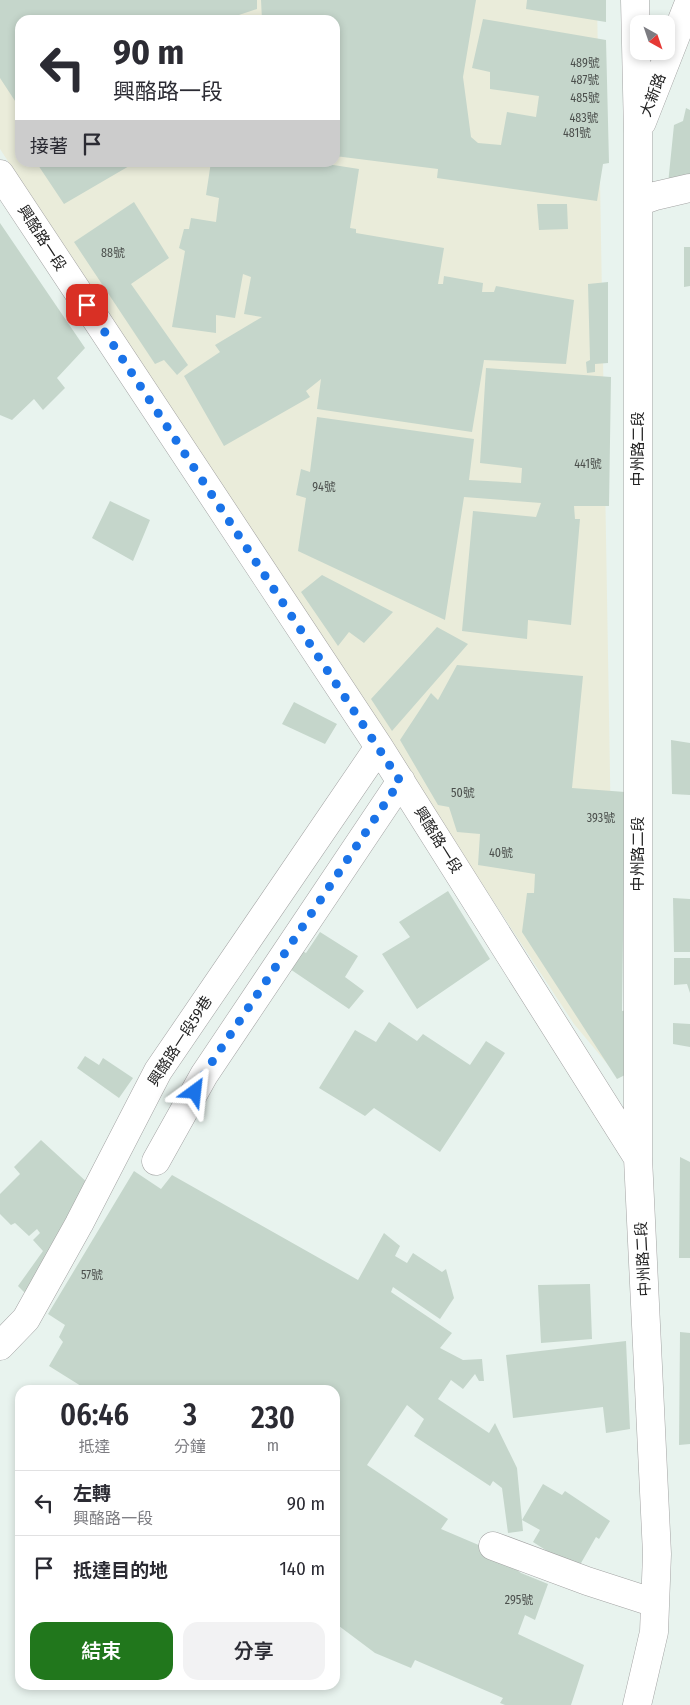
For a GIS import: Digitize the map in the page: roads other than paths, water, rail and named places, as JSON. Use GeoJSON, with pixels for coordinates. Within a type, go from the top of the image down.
{"type":"FeatureCollection","features":[{"type":"Feature","properties":{"kind":"street","name":"中州路二段"},"geometry":{"type":"LineString","coordinates":[[635,0],[638,133],[638,1158],[657,1554],[654,1632],[637,1705]]}},
{"type":"Feature","properties":{"kind":"street","name":"大新路"},"geometry":{"type":"LineString","coordinates":[[638,133],[690,0]]}},
{"type":"Feature","properties":{"kind":"street","name":"興酪路一段"},"geometry":{"type":"LineString","coordinates":[[0,174],[379,748],[638,1158]]}},
{"type":"Feature","properties":{"kind":"street"},"geometry":{"type":"LineString","coordinates":[[638,202],[690,188]]}},
{"type":"Feature","properties":{"kind":"street","name":"興酪路一段59巷"},"geometry":{"type":"LineString","coordinates":[[0,1346],[26,1319],[79,1224],[158,1072],[379,748]]}},
{"type":"Feature","properties":{"kind":"street"},"geometry":{"type":"LineString","coordinates":[[156,1161],[204,1074],[400,781]]}},
{"type":"Feature","properties":{"kind":"street"},"geometry":{"type":"LineString","coordinates":[[493,1546],[586,1581],[655,1603]]}}]}
